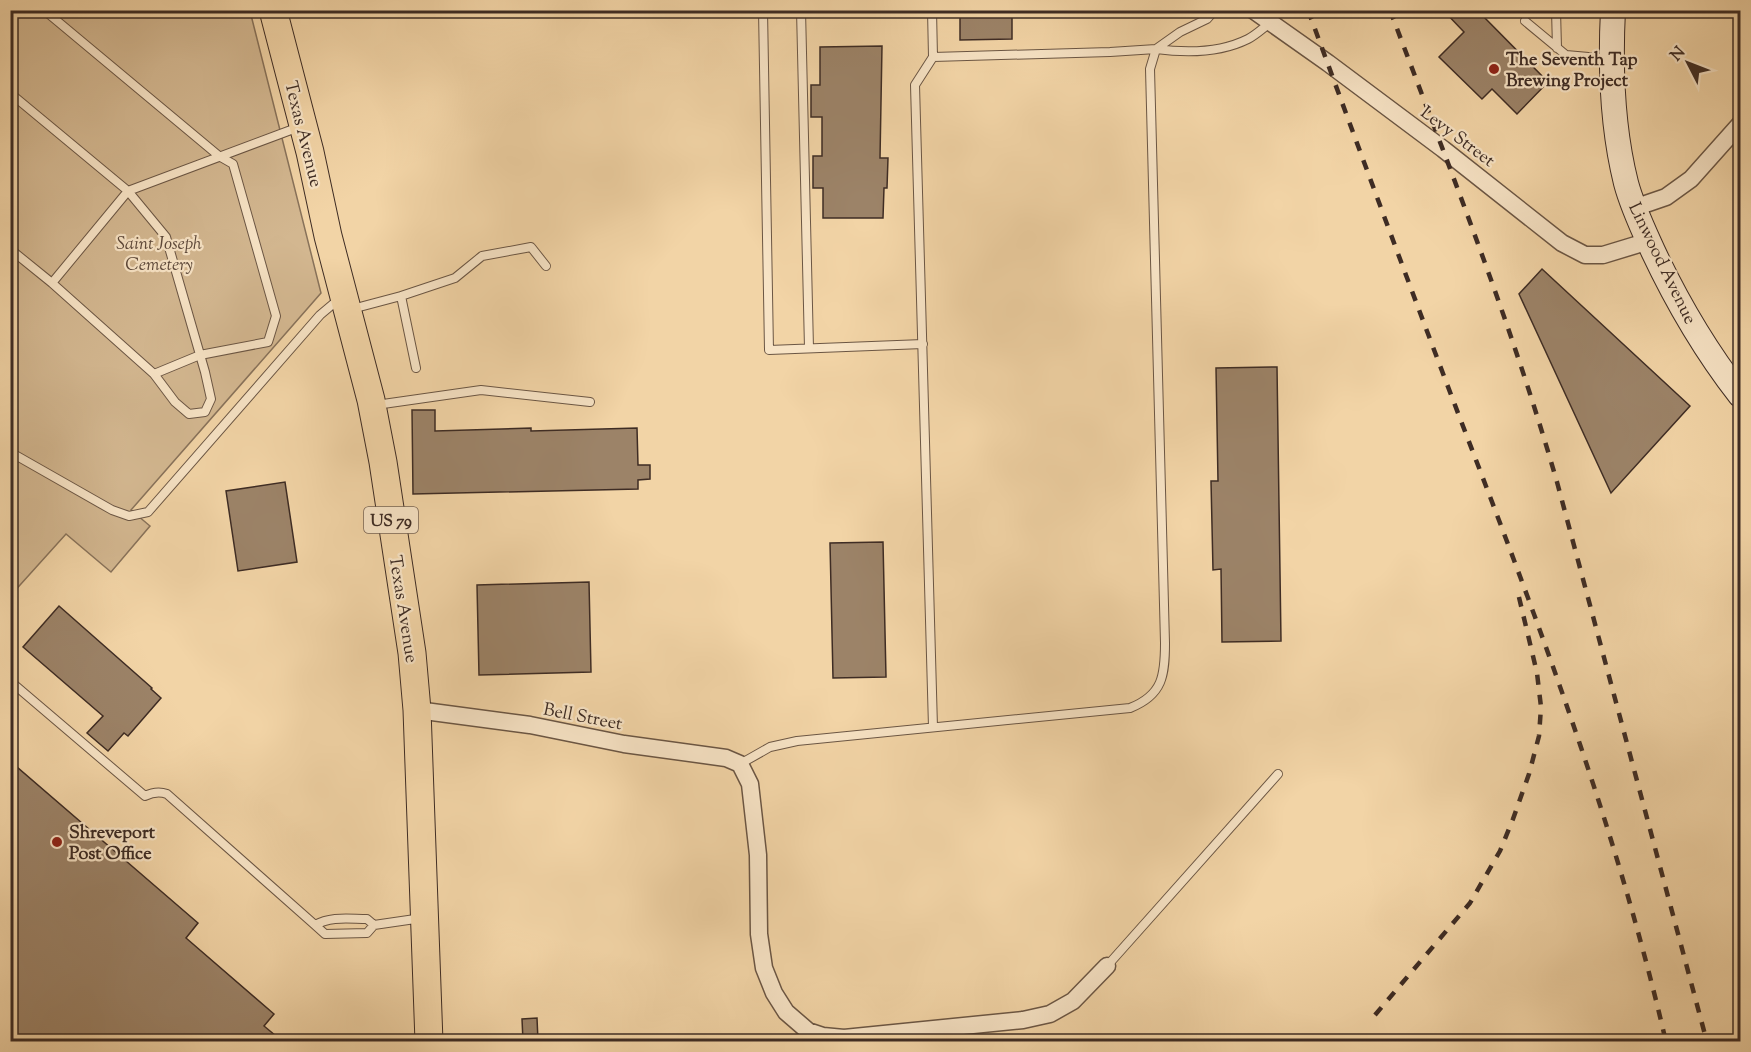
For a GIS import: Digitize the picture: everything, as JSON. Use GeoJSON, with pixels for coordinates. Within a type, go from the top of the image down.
{"type":"FeatureCollection","features":[{"type":"Feature","properties":{"kind":"main road","name":"Texas Avenue"},"geometry":{"type":"LineString","coordinates":[[273,10],[372,406],[383,462],[396,560],[412,653],[417,710],[429,1041]]}},
{"type":"Feature","properties":{"kind":"main road","name":"Linwood Avenue"},"geometry":{"type":"LineString","coordinates":[[1613,10],[1611,59],[1613,97],[1626,183],[1634,208],[1672,289],[1705,347],[1740,394]]}},
{"type":"Feature","properties":{"kind":"street","name":"Levy Street"},"geometry":{"type":"LineString","coordinates":[[1253,10],[1443,149],[1562,243],[1585,255],[1603,255],[1648,241]]}},
{"type":"Feature","properties":{"kind":"street"},"geometry":{"type":"LineString","coordinates":[[1634,208],[1666,197],[1691,179],[1740,124]]}},
{"type":"Feature","properties":{"kind":"street","name":"Bell Street"},"geometry":{"type":"LineString","coordinates":[[417,710],[530,726],[624,744],[726,758],[740,764]]}},
{"type":"Feature","properties":{"kind":"street"},"geometry":{"type":"LineString","coordinates":[[740,764],[750,784],[758,855],[759,934],[764,968],[774,993],[786,1012],[808,1031],[823,1036],[844,1038],[1023,1020],[1050,1014],[1073,1001],[1107,966]]}},
{"type":"Feature","properties":{"kind":"lane"},"geometry":{"type":"LineString","coordinates":[[44,10],[219,156],[233,164],[276,316],[268,342],[200,355],[154,374]]}},
{"type":"Feature","properties":{"kind":"lane"},"geometry":{"type":"LineString","coordinates":[[763,10],[769,350],[923,344]]}},
{"type":"Feature","properties":{"kind":"lane"},"geometry":{"type":"LineString","coordinates":[[801,10],[809,348]]}},
{"type":"Feature","properties":{"kind":"lane"},"geometry":{"type":"LineString","coordinates":[[932,10],[933,57],[915,85],[933,727]]}},
{"type":"Feature","properties":{"kind":"lane"},"geometry":{"type":"LineString","coordinates":[[740,764],[770,747],[797,741],[1130,708],[1143,703],[1154,692],[1165,666],[1165,643],[1150,69],[1156,49],[1180,32],[1207,19],[1215,10]]}},
{"type":"Feature","properties":{"kind":"lane"},"geometry":{"type":"LineString","coordinates":[[1556,10],[1557,48]]}},
{"type":"Feature","properties":{"kind":"lane"},"geometry":{"type":"LineString","coordinates":[[1525,21],[1566,55],[1611,59]]}},
{"type":"Feature","properties":{"kind":"lane"},"geometry":{"type":"LineString","coordinates":[[933,57],[1156,49],[1181,52],[1233,46],[1250,38],[1270,23]]}},
{"type":"Feature","properties":{"kind":"lane"},"geometry":{"type":"LineString","coordinates":[[10,93],[128,192],[166,237],[211,399],[205,412],[189,414],[175,402],[154,374],[10,249]]}},
{"type":"Feature","properties":{"kind":"lane"},"geometry":{"type":"LineString","coordinates":[[52,284],[128,192],[303,125]]}},
{"type":"Feature","properties":{"kind":"lane"},"geometry":{"type":"LineString","coordinates":[[10,452],[112,510],[129,516],[148,512],[320,315],[347,302],[401,296],[455,278],[482,256],[531,247],[546,266]]}},
{"type":"Feature","properties":{"kind":"lane"},"geometry":{"type":"LineString","coordinates":[[401,296],[417,368]]}},
{"type":"Feature","properties":{"kind":"lane"},"geometry":{"type":"LineString","coordinates":[[372,406],[481,390],[590,402]]}},
{"type":"Feature","properties":{"kind":"lane"},"geometry":{"type":"LineString","coordinates":[[10,681],[145,796],[160,791],[167,794],[325,933],[367,933],[374,925],[425,917]]}},
{"type":"Feature","properties":{"kind":"lane"},"geometry":{"type":"LineString","coordinates":[[1107,966],[1278,774]]}},
{"type":"Feature","properties":{"kind":"lane"},"geometry":{"type":"LineString","coordinates":[[315,925],[326,919],[367,919],[374,925]]}},
{"type":"Feature","properties":{"kind":"green space","name":"Saint Joseph Cemetery"},"geometry":{"type":"Polygon","coordinates":[[[11,11],[250,11],[321,293],[131,510],[150,526],[111,572],[66,534],[11,595],[11,11]]]}},
{"type":"Feature","properties":{"kind":"building"},"geometry":{"type":"Polygon","coordinates":[[[960,10],[1012,10],[1012,39],[960,40],[960,10]]]}},
{"type":"Feature","properties":{"kind":"building","name":"The Seventh Tap Brewing Project"},"geometry":{"type":"Polygon","coordinates":[[[1443,10],[1477,10],[1548,82],[1517,114],[1492,89],[1482,99],[1439,57],[1464,32],[1443,10]]]}},
{"type":"Feature","properties":{"kind":"building"},"geometry":{"type":"Polygon","coordinates":[[[882,46],[880,158],[888,158],[883,218],[823,218],[823,188],[813,188],[813,156],[822,156],[822,117],[811,117],[811,85],[820,85],[820,47],[882,46]]]}},
{"type":"Feature","properties":{"kind":"building"},"geometry":{"type":"Polygon","coordinates":[[[1542,269],[1690,406],[1611,493],[1519,294],[1542,269]]]}},
{"type":"Feature","properties":{"kind":"building"},"geometry":{"type":"Polygon","coordinates":[[[1277,367],[1281,641],[1222,642],[1221,569],[1213,570],[1211,481],[1218,481],[1216,368],[1277,367]]]}},
{"type":"Feature","properties":{"kind":"building"},"geometry":{"type":"Polygon","coordinates":[[[412,410],[435,410],[435,431],[637,428],[638,465],[650,465],[650,479],[638,480],[638,489],[413,494],[412,410]]]}},
{"type":"Feature","properties":{"kind":"building"},"geometry":{"type":"Polygon","coordinates":[[[285,482],[297,562],[238,571],[226,491],[285,482]]]}},
{"type":"Feature","properties":{"kind":"building"},"geometry":{"type":"Polygon","coordinates":[[[883,542],[886,677],[833,678],[830,543],[883,542]]]}},
{"type":"Feature","properties":{"kind":"building"},"geometry":{"type":"Polygon","coordinates":[[[589,582],[591,672],[479,675],[477,585],[589,582]]]}},
{"type":"Feature","properties":{"kind":"building"},"geometry":{"type":"Polygon","coordinates":[[[59,606],[161,698],[128,736],[124,733],[108,751],[87,733],[103,716],[23,647],[59,606]]]}},
{"type":"Feature","properties":{"kind":"building","name":"Shreveport Post Office"},"geometry":{"type":"Polygon","coordinates":[[[10,761],[198,923],[186,938],[274,1014],[264,1026],[282,1041],[10,1041],[10,761]]]}},
{"type":"Feature","properties":{"kind":"building"},"geometry":{"type":"Polygon","coordinates":[[[537,1018],[538,1041],[523,1041],[522,1019],[537,1018]]]}},
{"type":"Feature","properties":{"kind":"railway"},"geometry":{"type":"LineString","coordinates":[[1308,10],[1559,683],[1628,897],[1666,1042]]}},
{"type":"Feature","properties":{"kind":"railway"},"geometry":{"type":"LineString","coordinates":[[1390,10],[1478,245],[1539,422],[1707,1042]]}},
{"type":"Feature","properties":{"kind":"railway"},"geometry":{"type":"LineString","coordinates":[[1375,1015],[1470,903],[1500,851],[1529,774],[1539,736],[1541,707],[1537,673],[1518,593]]}},
{"type":"Feature","properties":{"kind":"place","name":"The Seventh Tap Brewing Project"},"geometry":{"type":"Point","coordinates":[1494,69]}},
{"type":"Feature","properties":{"kind":"place","name":"Shreveport Post Office"},"geometry":{"type":"Point","coordinates":[57,842]}}]}
